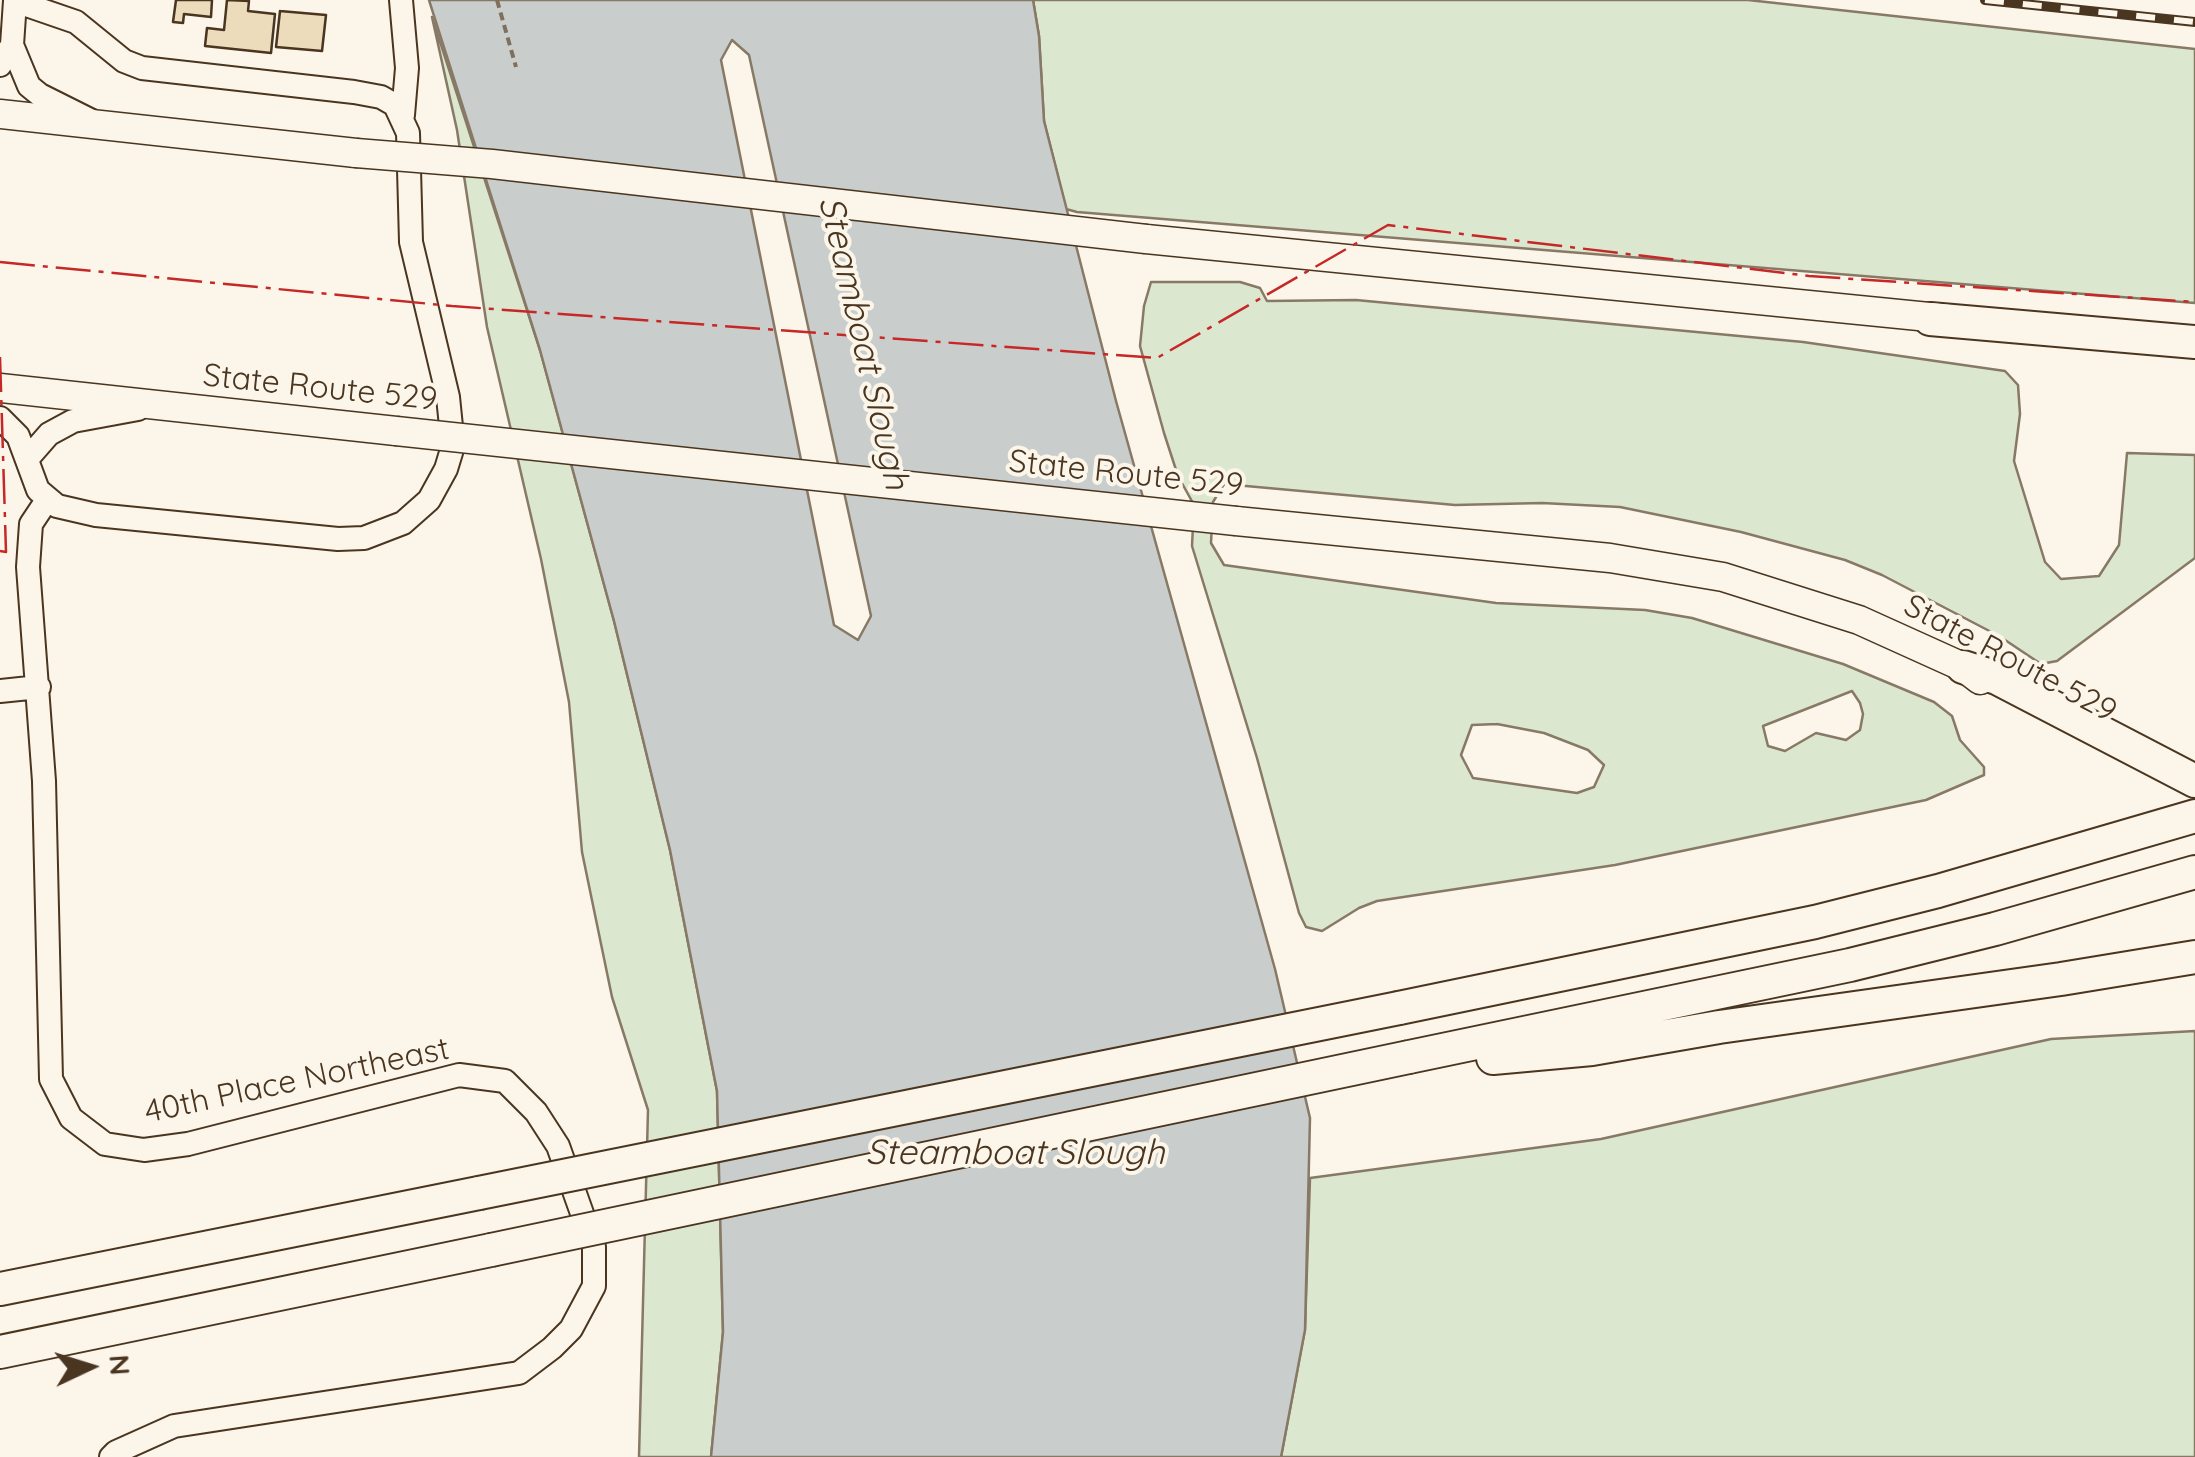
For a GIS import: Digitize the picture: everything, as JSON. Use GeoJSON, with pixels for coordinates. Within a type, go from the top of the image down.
{"type":"FeatureCollection","features":[{"type":"Feature","properties":{"kind":"highway"},"geometry":{"type":"LineString","coordinates":[[1930,320],[2195,342]]}},
{"type":"Feature","properties":{"kind":"highway"},"geometry":{"type":"LineString","coordinates":[[1963,667],[1997,678],[2195,781]]}},
{"type":"Feature","properties":{"kind":"highway"},"geometry":{"type":"LineString","coordinates":[[0,1289],[1815,922],[2129,838],[2195,816]]}},
{"type":"Feature","properties":{"kind":"highway"},"geometry":{"type":"LineString","coordinates":[[0,1352],[1850,965],[2192,873]]}},
{"type":"Feature","properties":{"kind":"highway"},"geometry":{"type":"LineString","coordinates":[[1409,1057],[1486,1058],[1592,1049],[2195,957]]}},
{"type":"Feature","properties":{"kind":"main road"},"geometry":{"type":"LineString","coordinates":[[0,114],[1930,320],[2016,318],[2195,326]]}},
{"type":"Feature","properties":{"kind":"main road","name":"State Route 529"},"geometry":{"type":"LineString","coordinates":[[0,388],[1610,558],[1723,577],[1859,620],[1963,667],[1991,689],[2195,798]]}},
{"type":"Feature","properties":{"kind":"street"},"geometry":{"type":"LineString","coordinates":[[0,418],[18,436],[38,490],[57,506],[85,514],[338,539],[364,538],[403,522],[429,500],[446,469],[453,446],[448,396],[411,242],[408,133],[395,105],[354,92],[142,68],[124,61],[76,22],[13,0],[6,55],[40,95],[98,125]]}},
{"type":"Feature","properties":{"kind":"street"},"geometry":{"type":"LineString","coordinates":[[401,0],[407,68],[402,115]]}},
{"type":"Feature","properties":{"kind":"street"},"geometry":{"type":"LineString","coordinates":[[28,458],[49,434],[72,421],[160,406]]}},
{"type":"Feature","properties":{"kind":"street","name":"40th Place Northeast"},"geometry":{"type":"LineString","coordinates":[[47,500],[31,524],[28,567],[44,780],[51,1079],[71,1118],[106,1144],[144,1150],[188,1144],[459,1075],[504,1081],[536,1112],[558,1146],[594,1247],[594,1286],[571,1328],[518,1373],[174,1426],[111,1457]]}},
{"type":"Feature","properties":{"kind":"street"},"geometry":{"type":"LineString","coordinates":[[0,692],[39,687]]}},
{"type":"Feature","properties":{"kind":"path"},"geometry":{"type":"LineString","coordinates":[[496,0],[516,67]]}},
{"type":"Feature","properties":{"kind":"green space"},"geometry":{"type":"Polygon","coordinates":[[[1033,0],[1748,0],[2195,49],[2195,303],[1077,212],[1066,209],[1044,121],[1033,0]]]}},
{"type":"Feature","properties":{"kind":"green space"},"geometry":{"type":"Polygon","coordinates":[[[432,17],[540,350],[614,621],[670,850],[717,1091],[723,1332],[711,1457],[639,1457],[648,1110],[612,997],[582,852],[569,702],[541,559],[487,327],[457,130],[432,17]]]}},
{"type":"Feature","properties":{"kind":"green space"},"geometry":{"type":"Polygon","coordinates":[[[1151,282],[1240,282],[1260,288],[1267,301],[1356,300],[1803,342],[2005,371],[2018,385],[2020,414],[2014,461],[2045,562],[2061,579],[2099,576],[2119,545],[2127,453],[2195,455],[2195,558],[2057,661],[2041,664],[1999,636],[1882,575],[1845,560],[1741,532],[1620,507],[1542,503],[1455,505],[1224,484],[1213,502],[1211,543],[1224,565],[1496,603],[1645,610],[1692,618],[1843,664],[1934,702],[1952,716],[1960,740],[1984,767],[1984,775],[1926,800],[1615,865],[1377,901],[1322,931],[1306,927],[1299,913],[1257,758],[1192,546],[1194,505],[1178,476],[1140,346],[1151,282]],[[1852,691],[1763,726],[1768,746],[1785,751],[1816,733],[1846,740],[1860,730],[1863,714],[1852,691]],[[1497,724],[1472,725],[1461,755],[1473,778],[1577,793],[1594,787],[1604,765],[1588,750],[1544,733],[1497,724]]]}},
{"type":"Feature","properties":{"kind":"green space"},"geometry":{"type":"Polygon","coordinates":[[[2195,1031],[2195,1457],[1281,1457],[1305,1329],[1310,1178],[1601,1139],[2051,1039],[2195,1031]]]}},
{"type":"Feature","properties":{"kind":"water","name":"Steamboat Slough"},"geometry":{"type":"Polygon","coordinates":[[[429,0],[1033,0],[1044,121],[1116,401],[1275,969],[1310,1118],[1305,1330],[1281,1457],[711,1457],[723,1332],[717,1091],[670,850],[614,621],[540,350],[429,0]]]}},
{"type":"Feature","properties":{"kind":"pier"},"geometry":{"type":"Polygon","coordinates":[[[732,40],[749,55],[871,616],[858,640],[834,625],[721,60],[732,40]]]}},
{"type":"Feature","properties":{"kind":"building"},"geometry":{"type":"Polygon","coordinates":[[[176,0],[212,0],[211,17],[184,14],[183,23],[173,22],[176,0]]]}},
{"type":"Feature","properties":{"kind":"building"},"geometry":{"type":"Polygon","coordinates":[[[227,0],[249,1],[248,11],[275,14],[271,53],[205,46],[207,28],[224,30],[227,0]]]}},
{"type":"Feature","properties":{"kind":"building"},"geometry":{"type":"Polygon","coordinates":[[[280,11],[326,15],[322,51],[276,47],[280,11]]]}},
{"type":"Feature","properties":{"kind":"railway"},"geometry":{"type":"LineString","coordinates":[[1985,0],[2195,22]]}},
{"type":"Feature","properties":{"kind":"power"},"geometry":{"type":"LineString","coordinates":[[0,262],[452,306],[1157,358],[1388,225],[1809,276],[2195,302]]}},
{"type":"Feature","properties":{"kind":"power"},"geometry":{"type":"LineString","coordinates":[[0,357],[6,552],[0,551]]}}]}
